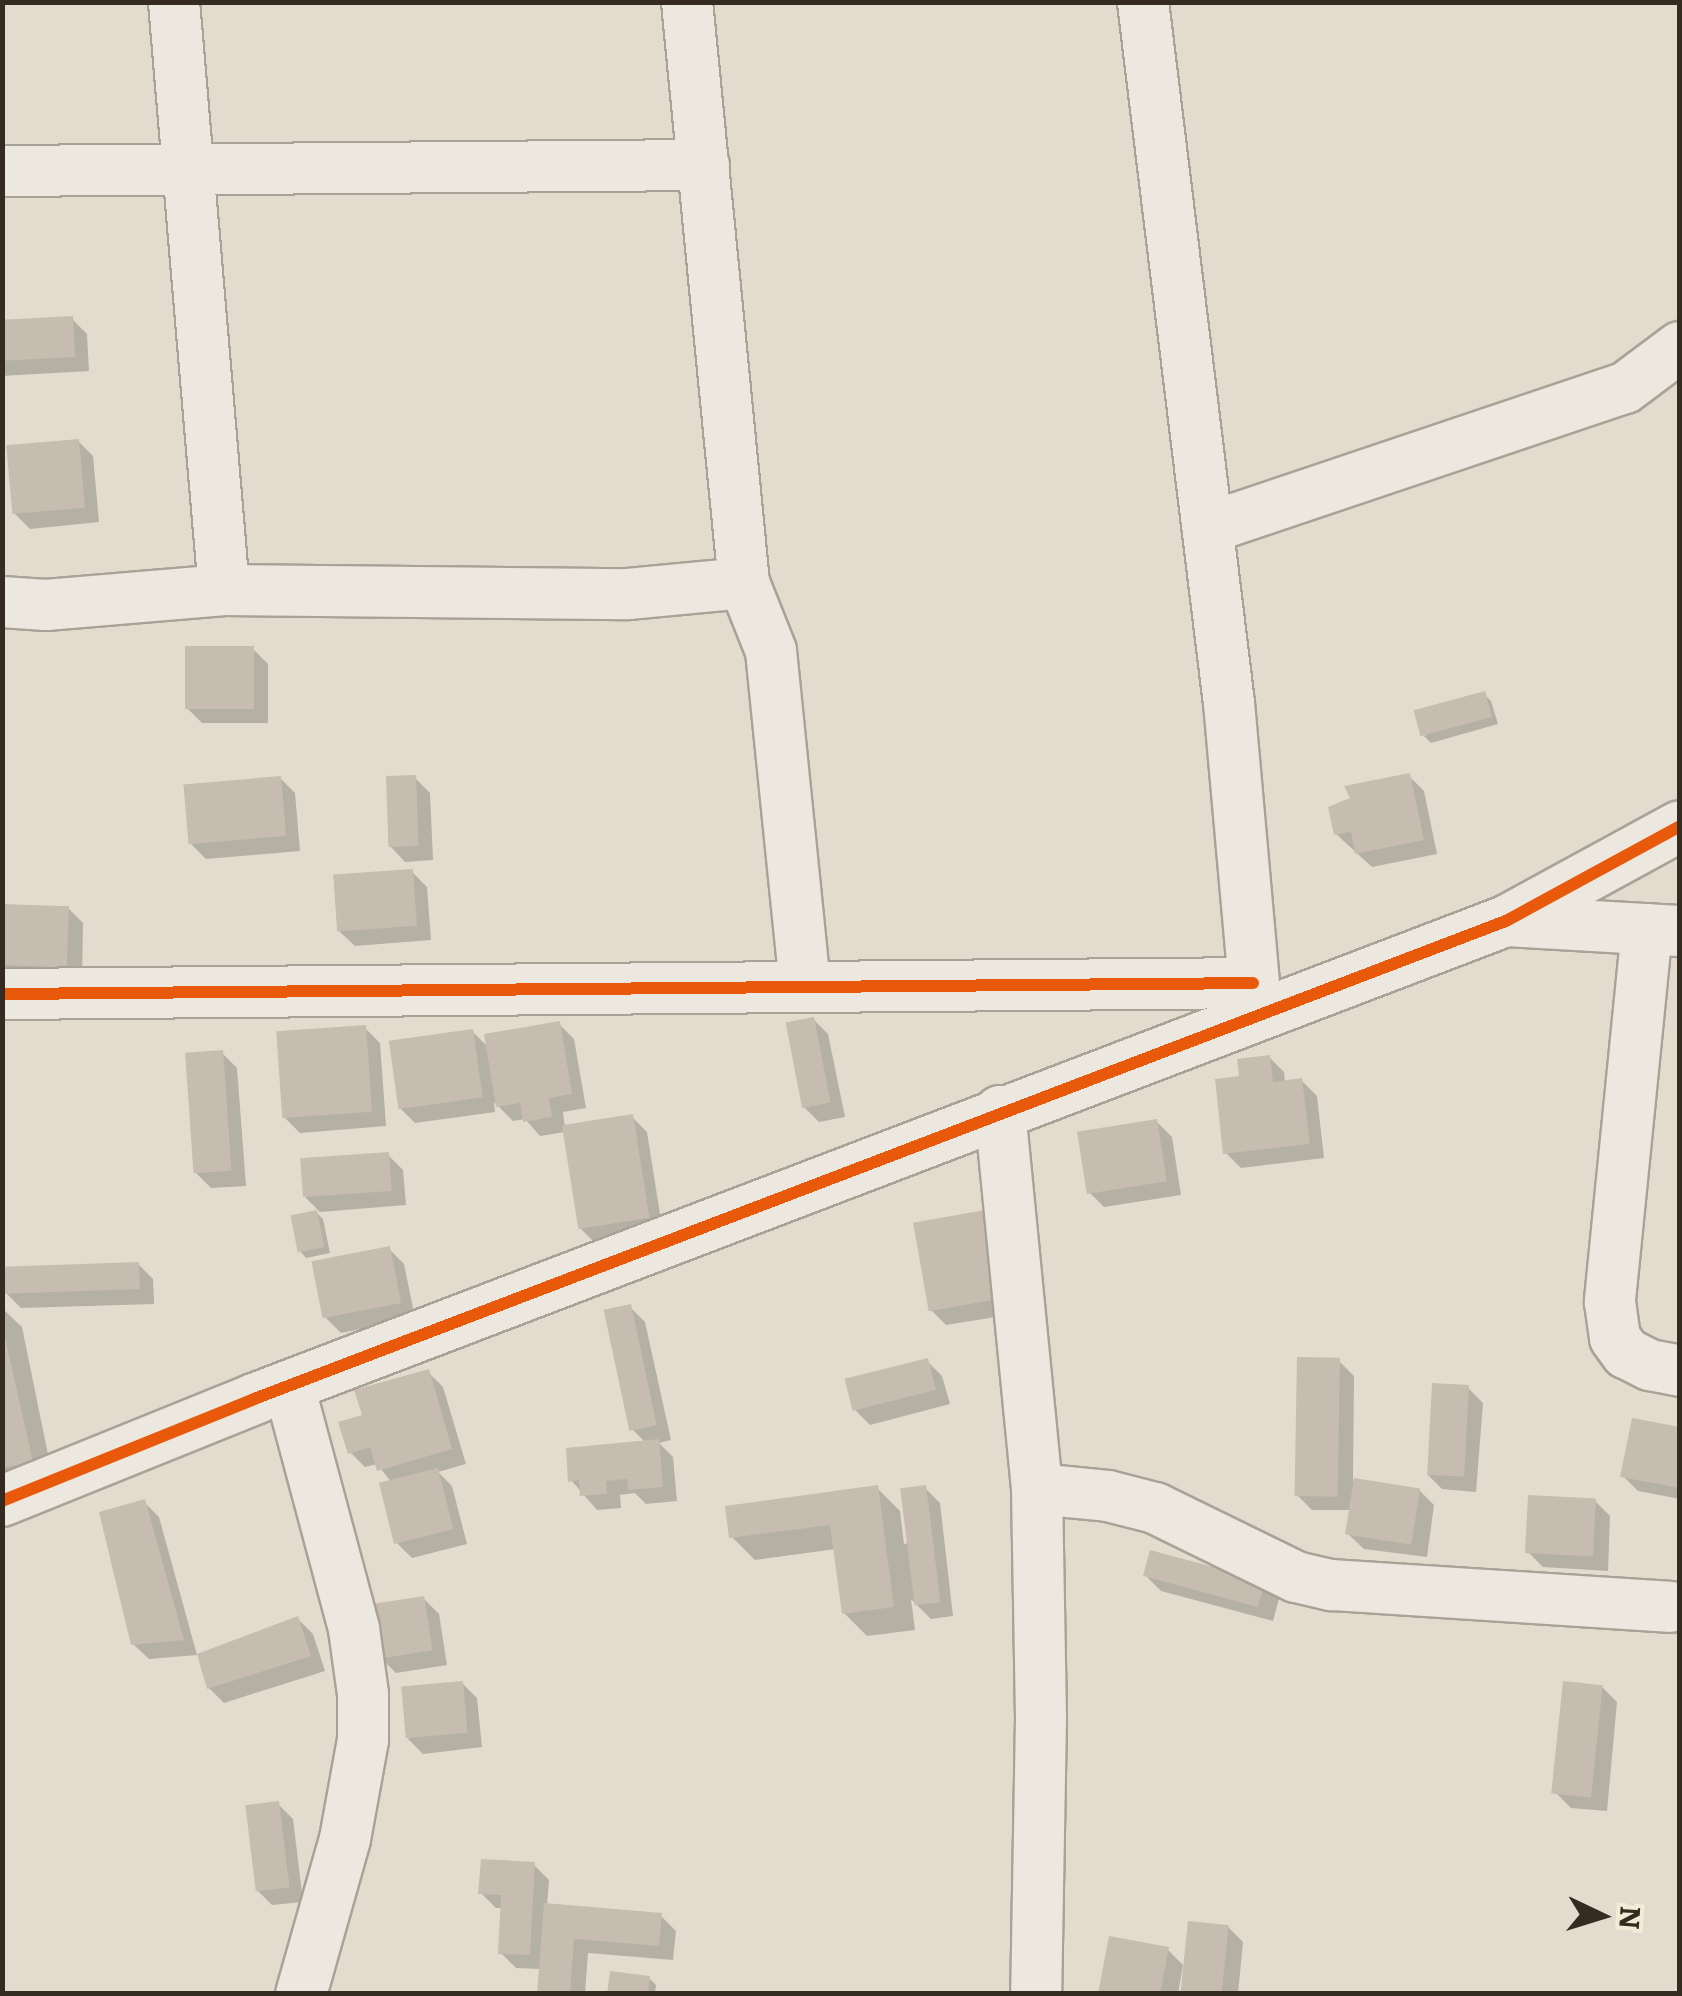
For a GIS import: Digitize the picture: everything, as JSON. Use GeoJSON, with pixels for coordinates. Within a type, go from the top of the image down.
{"type":"FeatureCollection","features":[{"type":"Feature","properties":{"kind":"street"},"geometry":{"type":"LineString","coordinates":[[174,2],[224,590]]}},
{"type":"Feature","properties":{"kind":"street"},"geometry":{"type":"LineString","coordinates":[[687,2],[744,583],[771,651],[805,986]]}},
{"type":"Feature","properties":{"kind":"street"},"geometry":{"type":"LineString","coordinates":[[1142,2],[1229,704],[1255,1001]]}},
{"type":"Feature","properties":{"kind":"street"},"geometry":{"type":"LineString","coordinates":[[2,171],[704,165]]}},
{"type":"Feature","properties":{"kind":"street"},"geometry":{"type":"LineString","coordinates":[[1208,528],[1625,388],[1680,347]]}},
{"type":"Feature","properties":{"kind":"street"},"geometry":{"type":"LineString","coordinates":[[2,602],[46,606],[224,590],[628,594],[744,583]]}},
{"type":"Feature","properties":{"kind":"street"},"geometry":{"type":"LineString","coordinates":[[2,1500],[1000,1112],[1255,1001],[1506,921],[1680,826]]}},
{"type":"Feature","properties":{"kind":"street"},"geometry":{"type":"LineString","coordinates":[[1506,921],[1663,931],[1610,1302],[1614,1338],[1626,1352],[1650,1365],[1680,1370]]}},
{"type":"Feature","properties":{"kind":"street"},"geometry":{"type":"LineString","coordinates":[[2,994],[805,986],[1255,1001]]}},
{"type":"Feature","properties":{"kind":"street"},"geometry":{"type":"LineString","coordinates":[[1000,1112],[1038,1490],[1041,1718],[1036,1994]]}},
{"type":"Feature","properties":{"kind":"street"},"geometry":{"type":"LineString","coordinates":[[288,1386],[354,1629],[363,1694],[363,1740],[345,1838],[301,1994]]}},
{"type":"Feature","properties":{"kind":"street"},"geometry":{"type":"LineString","coordinates":[[1038,1490],[1108,1496],[1154,1508],[1296,1578],[1332,1586],[1670,1607]]}},
{"type":"Feature","properties":{"kind":"building"},"geometry":{"type":"Polygon","coordinates":[[[73,316],[75,357],[4,361],[2,320],[73,316]]]}},
{"type":"Feature","properties":{"kind":"building"},"geometry":{"type":"Polygon","coordinates":[[[79,439],[85,508],[12,514],[6,445],[79,439]]]}},
{"type":"Feature","properties":{"kind":"building"},"geometry":{"type":"Polygon","coordinates":[[[185,646],[254,646],[254,709],[185,709],[185,646]]]}},
{"type":"Feature","properties":{"kind":"building"},"geometry":{"type":"Polygon","coordinates":[[[1485,691],[1492,717],[1421,736],[1414,710],[1485,691]]]}},
{"type":"Feature","properties":{"kind":"building"},"geometry":{"type":"Polygon","coordinates":[[[1410,773],[1424,840],[1355,854],[1351,832],[1334,835],[1328,807],[1350,798],[1344,786],[1410,773]]]}},
{"type":"Feature","properties":{"kind":"building"},"geometry":{"type":"Polygon","coordinates":[[[416,775],[418,846],[388,847],[386,776],[416,775]]]}},
{"type":"Feature","properties":{"kind":"building"},"geometry":{"type":"Polygon","coordinates":[[[281,776],[286,836],[189,844],[183,785],[281,776]]]}},
{"type":"Feature","properties":{"kind":"building"},"geometry":{"type":"Polygon","coordinates":[[[413,869],[417,926],[337,931],[333,875],[413,869]]]}},
{"type":"Feature","properties":{"kind":"building"},"geometry":{"type":"Polygon","coordinates":[[[2,904],[69,906],[67,967],[2,965],[2,904]]]}},
{"type":"Feature","properties":{"kind":"building"},"geometry":{"type":"Polygon","coordinates":[[[814,1017],[831,1102],[802,1108],[786,1023],[814,1017]]]}},
{"type":"Feature","properties":{"kind":"building"},"geometry":{"type":"Polygon","coordinates":[[[560,1021],[572,1094],[549,1098],[552,1117],[523,1122],[520,1103],[496,1107],[484,1034],[560,1021]]]}},
{"type":"Feature","properties":{"kind":"building"},"geometry":{"type":"Polygon","coordinates":[[[366,1025],[372,1112],[282,1118],[276,1031],[366,1025]]]}},
{"type":"Feature","properties":{"kind":"building"},"geometry":{"type":"Polygon","coordinates":[[[473,1029],[483,1097],[398,1109],[389,1041],[473,1029]]]}},
{"type":"Feature","properties":{"kind":"building"},"geometry":{"type":"Polygon","coordinates":[[[223,1050],[231,1171],[194,1173],[185,1053],[223,1050]]]}},
{"type":"Feature","properties":{"kind":"building"},"geometry":{"type":"Polygon","coordinates":[[[1270,1055],[1273,1082],[1302,1078],[1310,1144],[1223,1154],[1215,1079],[1239,1076],[1237,1059],[1270,1055]]]}},
{"type":"Feature","properties":{"kind":"building"},"geometry":{"type":"Polygon","coordinates":[[[633,1114],[649,1218],[578,1229],[562,1125],[633,1114]]]}},
{"type":"Feature","properties":{"kind":"building"},"geometry":{"type":"Polygon","coordinates":[[[1157,1119],[1167,1181],[1087,1194],[1077,1132],[1157,1119]]]}},
{"type":"Feature","properties":{"kind":"building"},"geometry":{"type":"Polygon","coordinates":[[[389,1152],[392,1191],[303,1197],[300,1158],[389,1152]]]}},
{"type":"Feature","properties":{"kind":"building"},"geometry":{"type":"Polygon","coordinates":[[[317,1210],[324,1247],[298,1252],[290,1215],[317,1210]]]}},
{"type":"Feature","properties":{"kind":"building"},"geometry":{"type":"Polygon","coordinates":[[[985,1210],[1001,1299],[929,1311],[913,1223],[985,1210]]]}},
{"type":"Feature","properties":{"kind":"building"},"geometry":{"type":"Polygon","coordinates":[[[390,1246],[401,1303],[323,1318],[311,1261],[390,1246]]]}},
{"type":"Feature","properties":{"kind":"building"},"geometry":{"type":"Polygon","coordinates":[[[139,1262],[140,1289],[4,1294],[3,1267],[139,1262]]]}},
{"type":"Feature","properties":{"kind":"building"},"geometry":{"type":"Polygon","coordinates":[[[631,1304],[657,1425],[629,1431],[604,1310],[631,1304]]]}},
{"type":"Feature","properties":{"kind":"building"},"geometry":{"type":"Polygon","coordinates":[[[2,1324],[33,1462],[2,1468],[2,1324]]]}},
{"type":"Feature","properties":{"kind":"building"},"geometry":{"type":"Polygon","coordinates":[[[1297,1357],[1340,1358],[1338,1497],[1295,1496],[1297,1357]]]}},
{"type":"Feature","properties":{"kind":"building"},"geometry":{"type":"Polygon","coordinates":[[[928,1358],[936,1390],[853,1411],[845,1379],[928,1358]]]}},
{"type":"Feature","properties":{"kind":"building"},"geometry":{"type":"Polygon","coordinates":[[[429,1369],[452,1449],[377,1471],[370,1447],[348,1454],[338,1422],[362,1415],[354,1390],[429,1369]]]}},
{"type":"Feature","properties":{"kind":"building"},"geometry":{"type":"Polygon","coordinates":[[[1432,1383],[1469,1385],[1464,1477],[1427,1475],[1432,1383]]]}},
{"type":"Feature","properties":{"kind":"building"},"geometry":{"type":"Polygon","coordinates":[[[1632,1418],[1680,1427],[1680,1488],[1620,1477],[1632,1418]]]}},
{"type":"Feature","properties":{"kind":"building"},"geometry":{"type":"Polygon","coordinates":[[[659,1439],[663,1487],[628,1490],[627,1479],[606,1481],[607,1494],[580,1496],[579,1480],[568,1482],[566,1448],[659,1439]]]}},
{"type":"Feature","properties":{"kind":"building"},"geometry":{"type":"Polygon","coordinates":[[[438,1468],[453,1529],[394,1544],[379,1483],[438,1468]]]}},
{"type":"Feature","properties":{"kind":"building"},"geometry":{"type":"Polygon","coordinates":[[[1354,1478],[1420,1488],[1411,1545],[1345,1534],[1354,1478]]]}},
{"type":"Feature","properties":{"kind":"building"},"geometry":{"type":"Polygon","coordinates":[[[878,1485],[894,1607],[842,1614],[830,1525],[729,1538],[725,1506],[878,1485]]]}},
{"type":"Feature","properties":{"kind":"building"},"geometry":{"type":"Polygon","coordinates":[[[926,1485],[940,1602],[915,1605],[900,1488],[926,1485]]]}},
{"type":"Feature","properties":{"kind":"building"},"geometry":{"type":"Polygon","coordinates":[[[1528,1495],[1596,1499],[1593,1556],[1525,1553],[1528,1495]]]}},
{"type":"Feature","properties":{"kind":"building"},"geometry":{"type":"Polygon","coordinates":[[[145,1499],[184,1640],[131,1645],[99,1512],[145,1499]]]}},
{"type":"Feature","properties":{"kind":"building"},"geometry":{"type":"Polygon","coordinates":[[[1150,1550],[1265,1581],[1258,1607],[1143,1576],[1150,1550]]]}},
{"type":"Feature","properties":{"kind":"building"},"geometry":{"type":"Polygon","coordinates":[[[424,1596],[433,1650],[378,1659],[370,1605],[424,1596]]]}},
{"type":"Feature","properties":{"kind":"building"},"geometry":{"type":"Polygon","coordinates":[[[298,1616],[311,1656],[207,1689],[197,1654],[298,1616]]]}},
{"type":"Feature","properties":{"kind":"building"},"geometry":{"type":"Polygon","coordinates":[[[463,1681],[468,1733],[406,1738],[401,1686],[463,1681]]]}},
{"type":"Feature","properties":{"kind":"building"},"geometry":{"type":"Polygon","coordinates":[[[1563,1681],[1603,1685],[1591,1798],[1551,1793],[1563,1681]]]}},
{"type":"Feature","properties":{"kind":"building"},"geometry":{"type":"Polygon","coordinates":[[[279,1801],[290,1887],[256,1891],[245,1805],[279,1801]]]}},
{"type":"Feature","properties":{"kind":"building"},"geometry":{"type":"Polygon","coordinates":[[[481,1859],[535,1862],[530,1955],[498,1954],[501,1895],[478,1894],[481,1859]]]}},
{"type":"Feature","properties":{"kind":"building"},"geometry":{"type":"Polygon","coordinates":[[[544,1903],[662,1913],[659,1946],[574,1939],[570,1994],[537,1994],[544,1903]]]}},
{"type":"Feature","properties":{"kind":"building"},"geometry":{"type":"Polygon","coordinates":[[[1188,1921],[1229,1925],[1222,1994],[1180,1994],[1188,1921]]]}},
{"type":"Feature","properties":{"kind":"building"},"geometry":{"type":"Polygon","coordinates":[[[1109,1936],[1169,1947],[1160,1994],[1098,1994],[1109,1936]]]}},
{"type":"Feature","properties":{"kind":"building"},"geometry":{"type":"Polygon","coordinates":[[[610,1971],[650,1976],[648,1994],[607,1994],[610,1971]]]}},
{"type":"Feature","properties":{"kind":"cycle path"},"geometry":{"type":"LineString","coordinates":[[2,1501],[254,1399],[1506,921],[1680,826]]}},
{"type":"Feature","properties":{"kind":"cycle path"},"geometry":{"type":"LineString","coordinates":[[2,994],[1253,983]]}}]}
